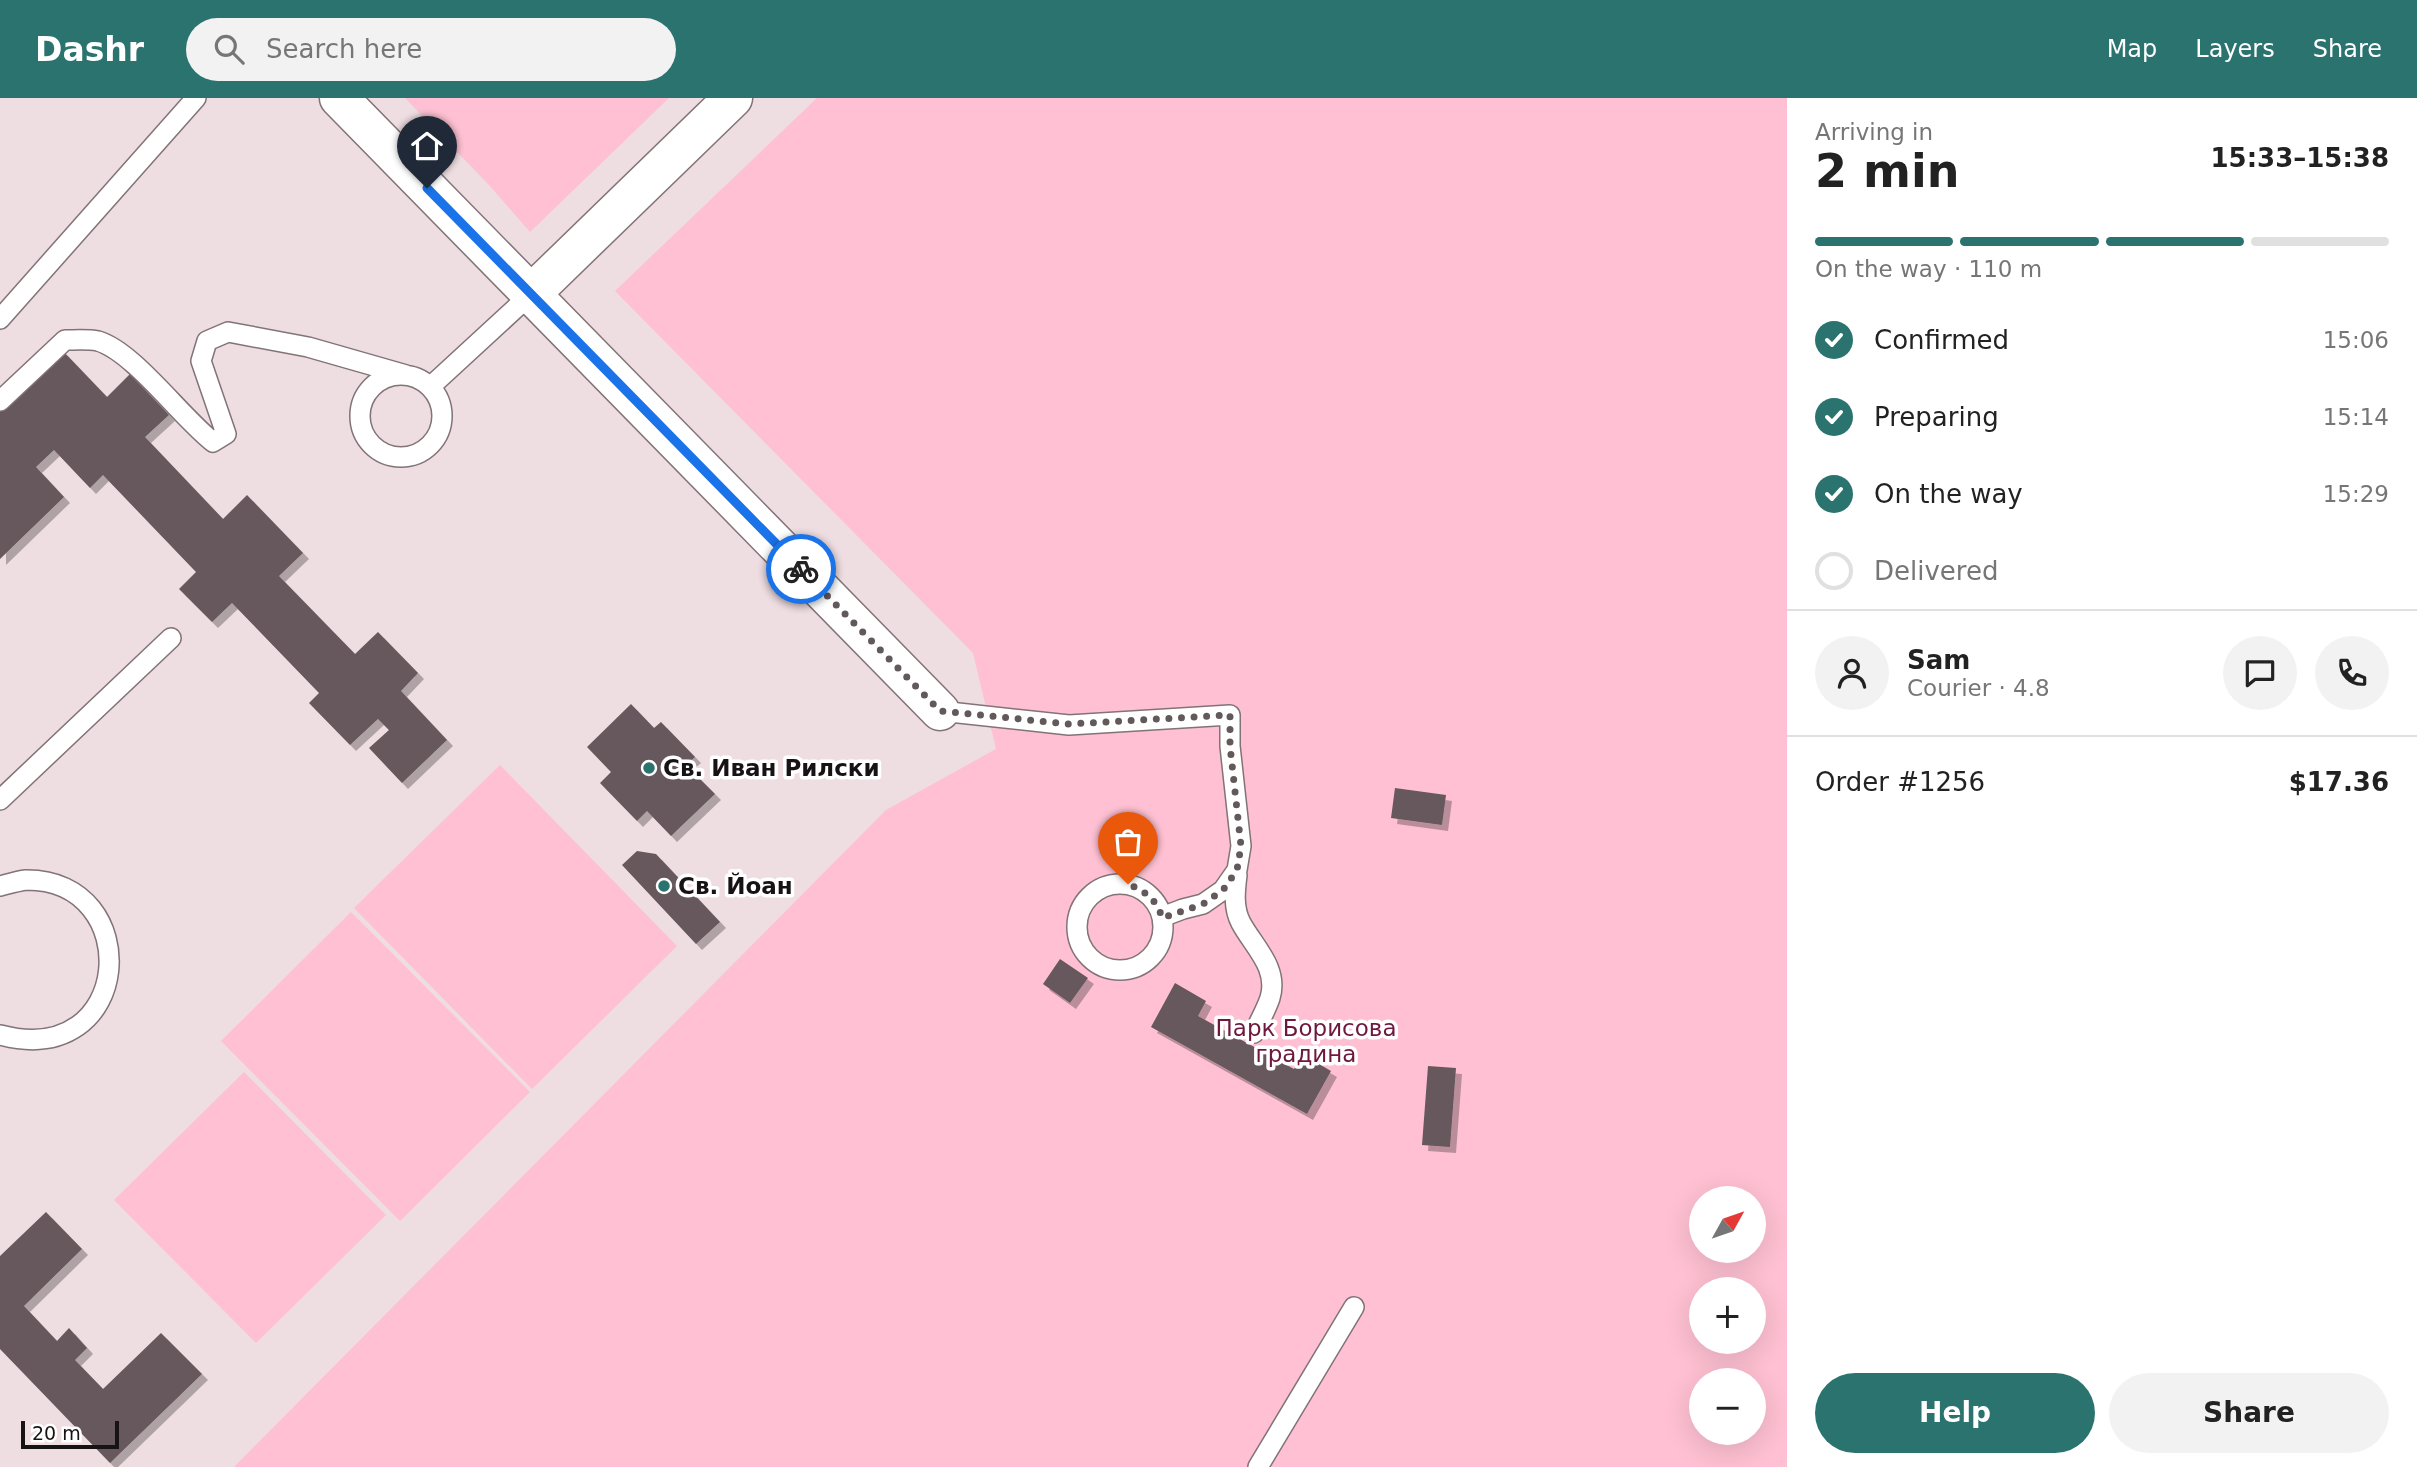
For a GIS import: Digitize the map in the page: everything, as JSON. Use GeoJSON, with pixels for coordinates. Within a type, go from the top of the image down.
{"type":"FeatureCollection","features":[{"type":"Feature","properties":{"kind":"street"},"geometry":{"type":"LineString","coordinates":[[339,98],[940,711]]}},
{"type":"Feature","properties":{"kind":"street"},"geometry":{"type":"LineString","coordinates":[[531,294],[733,98]]}},
{"type":"Feature","properties":{"kind":"lane"},"geometry":{"type":"LineString","coordinates":[[0,319],[196,98]]}},
{"type":"Feature","properties":{"kind":"lane"},"geometry":{"type":"LineString","coordinates":[[430,387],[531,294]]}},
{"type":"Feature","properties":{"kind":"lane"},"geometry":{"type":"LineString","coordinates":[[0,401],[65,340],[96,341],[120,351],[196,429],[213,442],[226,434],[201,361],[208,341],[228,332],[308,347],[406,375],[419,379],[430,387],[438,398],[442,410],[441,424],[437,436],[429,446],[418,453],[405,456],[392,456],[370,442],[360,416],[362,402],[369,390],[379,381],[406,375]]}},
{"type":"Feature","properties":{"kind":"lane"},"geometry":{"type":"LineString","coordinates":[[0,800],[171,638]]}},
{"type":"Feature","properties":{"kind":"lane"},"geometry":{"type":"LineString","coordinates":[[940,711],[1069,724],[1230,715],[1230,746],[1241,846],[1234,896],[1240,922],[1265,958],[1272,979],[1271,997],[1254,1033]]}},
{"type":"Feature","properties":{"kind":"lane"},"geometry":{"type":"LineString","coordinates":[[1162,918],[1203,904],[1223,890],[1237,870]]}},
{"type":"Feature","properties":{"kind":"lane"},"geometry":{"type":"LineString","coordinates":[[0,886],[24,880],[51,883],[75,894],[94,912],[107,936],[111,962],[106,988],[93,1011],[74,1029],[49,1040],[22,1041],[0,1035]]}},
{"type":"Feature","properties":{"kind":"lane"},"geometry":{"type":"LineString","coordinates":[[1113,884],[1128,884],[1142,890],[1153,899],[1162,918],[1162,940],[1156,952],[1147,962],[1134,969],[1107,969],[1094,963],[1084,953],[1079,940],[1077,926],[1083,905],[1098,889],[1113,884]]}},
{"type":"Feature","properties":{"kind":"lane"},"geometry":{"type":"LineString","coordinates":[[1258,1467],[1354,1307]]}},
{"type":"Feature","properties":{"kind":"green space"},"geometry":{"type":"Polygon","coordinates":[[[405,98],[669,98],[530,232],[405,98]]]}},
{"type":"Feature","properties":{"kind":"green space","name":"Парк Борисова градина"},"geometry":{"type":"Polygon","coordinates":[[[817,98],[1787,98],[1787,1467],[234,1467],[886,810],[996,749],[973,653],[615,291],[817,98]]]}},
{"type":"Feature","properties":{"kind":"green space"},"geometry":{"type":"Polygon","coordinates":[[[500,765],[677,946],[532,1089],[354,908],[500,765]]]}},
{"type":"Feature","properties":{"kind":"green space"},"geometry":{"type":"Polygon","coordinates":[[[351,912],[530,1092],[400,1221],[221,1041],[351,912]]]}},
{"type":"Feature","properties":{"kind":"green space"},"geometry":{"type":"Polygon","coordinates":[[[244,1072],[386,1215],[256,1343],[114,1200],[244,1072]]]}},
{"type":"Feature","properties":{"kind":"building"},"geometry":{"type":"Polygon","coordinates":[[[62,350],[107,397],[130,374],[169,415],[145,437],[223,519],[247,495],[303,553],[279,576],[355,654],[378,632],[418,673],[401,691],[447,740],[402,783],[369,748],[389,730],[378,719],[350,745],[309,703],[319,693],[232,603],[212,622],[179,589],[196,572],[103,475],[90,488],[54,450],[36,467],[64,497],[0,559],[0,410],[62,350]]]}},
{"type":"Feature","properties":{"kind":"building","name":"Св. Иван Рилски"},"geometry":{"type":"Polygon","coordinates":[[[631,704],[654,728],[661,722],[695,757],[686,765],[715,794],[671,836],[647,811],[637,821],[600,783],[611,772],[587,747],[631,704]]]}},
{"type":"Feature","properties":{"kind":"building"},"geometry":{"type":"Polygon","coordinates":[[[1395,788],[1446,795],[1442,825],[1391,818],[1395,788]]]}},
{"type":"Feature","properties":{"kind":"building","name":"Св. Йоан"},"geometry":{"type":"Polygon","coordinates":[[[637,851],[656,854],[720,922],[696,944],[622,865],[637,851]]]}},
{"type":"Feature","properties":{"kind":"building"},"geometry":{"type":"Polygon","coordinates":[[[1060,959],[1088,978],[1070,1003],[1043,984],[1060,959]]]}},
{"type":"Feature","properties":{"kind":"building"},"geometry":{"type":"Polygon","coordinates":[[[1175,983],[1206,1001],[1198,1016],[1294,1069],[1302,1054],[1331,1071],[1307,1114],[1151,1027],[1175,983]]]}},
{"type":"Feature","properties":{"kind":"building"},"geometry":{"type":"Polygon","coordinates":[[[1428,1066],[1456,1068],[1450,1147],[1422,1145],[1428,1066]]]}},
{"type":"Feature","properties":{"kind":"building"},"geometry":{"type":"Polygon","coordinates":[[[46,1212],[82,1249],[24,1306],[57,1341],[69,1328],[87,1348],[75,1360],[103,1389],[161,1333],[202,1374],[110,1463],[0,1349],[0,1256],[46,1212]]]}},
{"type":"Feature","properties":{"kind":"way so far"},"geometry":{"type":"LineString","coordinates":[[801,569],[940,711],[1069,724],[1230,715],[1230,746],[1241,846],[1237,870],[1223,890],[1203,904],[1162,918],[1153,899],[1128,884]]}},
{"type":"Feature","properties":{"kind":"place","name":"Св. Иван Рилски"},"geometry":{"type":"Point","coordinates":[649,768]}},
{"type":"Feature","properties":{"kind":"place","name":"Св. Йоан"},"geometry":{"type":"Point","coordinates":[664,886]}},
{"type":"Feature","properties":{"kind":"route"},"geometry":{"type":"LineString","coordinates":[[427,188],[801,569]]}}]}
